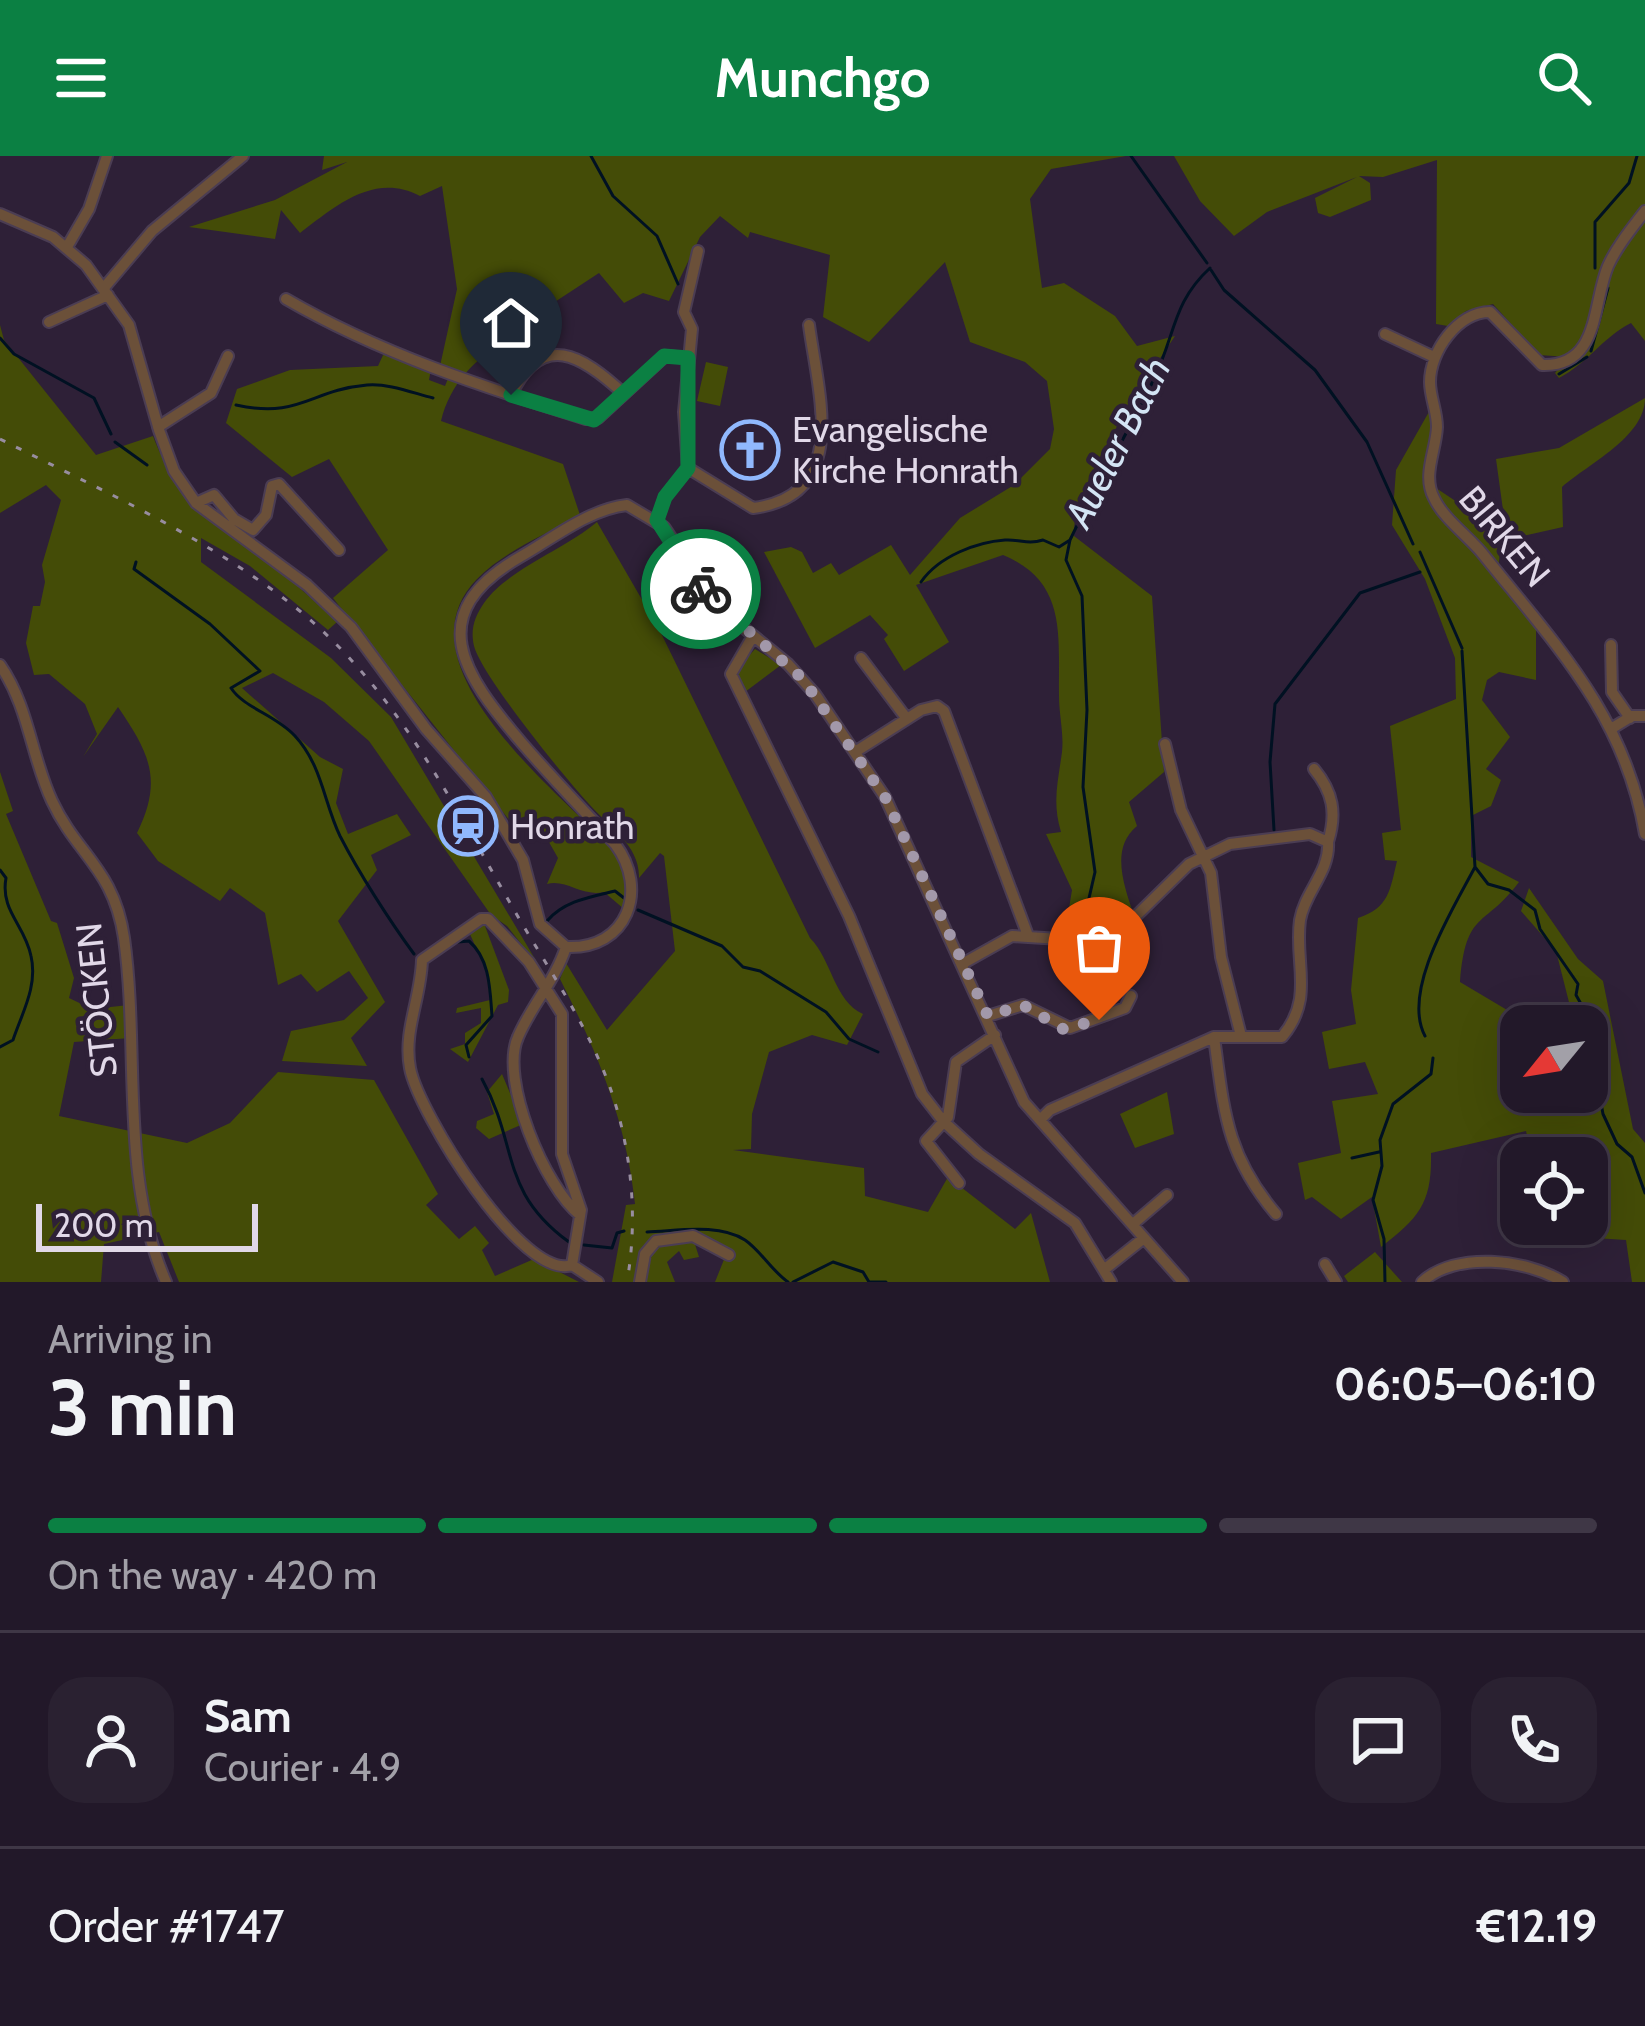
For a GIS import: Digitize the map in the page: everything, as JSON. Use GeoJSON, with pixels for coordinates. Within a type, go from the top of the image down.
{"type":"FeatureCollection","features":[{"type":"Feature","properties":{"kind":"street"},"geometry":{"type":"LineString","coordinates":[[68,247],[106,158],[91,156]]}},
{"type":"Feature","properties":{"kind":"street"},"geometry":{"type":"LineString","coordinates":[[49,322],[106,292],[152,231],[243,156]]}},
{"type":"Feature","properties":{"kind":"street"},"geometry":{"type":"LineString","coordinates":[[1385,334],[1403,347],[1434,357],[1452,332],[1484,312],[1504,322],[1542,365],[1571,359],[1590,337],[1609,264],[1645,211]]}},
{"type":"Feature","properties":{"kind":"street"},"geometry":{"type":"LineString","coordinates":[[0,214],[68,247],[106,292],[135,340],[174,471],[196,503],[331,606],[466,771],[523,860],[540,924],[566,946],[587,946],[608,937],[631,908],[630,869],[612,841],[482,696],[460,650],[462,616],[479,585],[497,570],[592,516],[627,505],[657,520],[700,588],[802,678],[855,752],[891,808],[988,1016],[1007,1075],[1040,1120],[1183,1282]]}},
{"type":"Feature","properties":{"kind":"street"},"geometry":{"type":"LineString","coordinates":[[657,520],[665,497],[688,468],[692,329],[685,312],[698,251]]}},
{"type":"Feature","properties":{"kind":"street"},"geometry":{"type":"LineString","coordinates":[[286,299],[329,324],[427,365],[594,420],[664,356],[688,358]]}},
{"type":"Feature","properties":{"kind":"street"},"geometry":{"type":"LineString","coordinates":[[688,468],[753,508],[783,500],[808,484],[820,452],[821,408],[809,325]]}},
{"type":"Feature","properties":{"kind":"street"},"geometry":{"type":"LineString","coordinates":[[511,395],[533,361],[559,355],[588,362],[624,394]]}},
{"type":"Feature","properties":{"kind":"street"},"geometry":{"type":"LineString","coordinates":[[158,427],[211,393],[228,356]]}},
{"type":"Feature","properties":{"kind":"street","name":"BIRKEN"},"geometry":{"type":"LineString","coordinates":[[1434,357],[1430,388],[1437,431],[1429,479],[1434,498],[1533,617],[1614,728],[1645,834]]}},
{"type":"Feature","properties":{"kind":"street"},"geometry":{"type":"LineString","coordinates":[[196,503],[214,495],[234,519],[253,530],[266,515],[272,486],[279,484],[339,550]]}},
{"type":"Feature","properties":{"kind":"street"},"geometry":{"type":"LineString","coordinates":[[753,636],[731,674],[849,916],[915,1079],[943,1121],[1075,1223],[1108,1276],[1144,1238]]}},
{"type":"Feature","properties":{"kind":"street"},"geometry":{"type":"LineString","coordinates":[[1611,645],[1612,692],[1630,718]]}},
{"type":"Feature","properties":{"kind":"street"},"geometry":{"type":"LineString","coordinates":[[861,658],[907,719]]}},
{"type":"Feature","properties":{"kind":"street","name":"STÖCKEN"},"geometry":{"type":"LineString","coordinates":[[0,665],[21,699],[50,796],[99,865],[119,910],[133,1029],[137,1186],[166,1282]]}},
{"type":"Feature","properties":{"kind":"street"},"geometry":{"type":"LineString","coordinates":[[855,752],[937,706],[948,717],[1027,933]]}},
{"type":"Feature","properties":{"kind":"street"},"geometry":{"type":"LineString","coordinates":[[1614,728],[1645,716]]}},
{"type":"Feature","properties":{"kind":"street"},"geometry":{"type":"LineString","coordinates":[[1166,744],[1181,810],[1211,873],[1221,957],[1241,1036]]}},
{"type":"Feature","properties":{"kind":"street"},"geometry":{"type":"LineString","coordinates":[[1040,1120],[1050,1110],[1214,1037],[1282,1037],[1293,1021],[1305,976],[1300,924],[1325,866],[1334,812],[1329,790],[1314,769]]}},
{"type":"Feature","properties":{"kind":"street"},"geometry":{"type":"LineString","coordinates":[[962,964],[1027,933],[1076,940],[1114,928],[1135,917],[1156,891],[1202,856],[1273,835],[1322,835],[1328,842]]}},
{"type":"Feature","properties":{"kind":"street"},"geometry":{"type":"LineString","coordinates":[[572,1265],[580,1215],[562,1154],[562,1014],[508,938],[488,919],[476,921],[422,960],[416,1010],[406,1039],[414,1084],[462,1174],[538,1257],[560,1268],[572,1265],[598,1282]]}},
{"type":"Feature","properties":{"kind":"street"},"geometry":{"type":"LineString","coordinates":[[566,946],[548,991],[515,1041],[513,1082],[549,1174],[580,1215]]}},
{"type":"Feature","properties":{"kind":"street"},"geometry":{"type":"LineString","coordinates":[[988,1016],[1023,1005],[1070,1028],[1125,1008],[1130,996]]}},
{"type":"Feature","properties":{"kind":"street"},"geometry":{"type":"LineString","coordinates":[[959,1183],[926,1141],[943,1121],[956,1062],[995,1035]]}},
{"type":"Feature","properties":{"kind":"street"},"geometry":{"type":"LineString","coordinates":[[1214,1037],[1230,1143],[1252,1185],[1276,1214]]}},
{"type":"Feature","properties":{"kind":"street"},"geometry":{"type":"LineString","coordinates":[[1133,1224],[1167,1195]]}},
{"type":"Feature","properties":{"kind":"street"},"geometry":{"type":"LineString","coordinates":[[640,1282],[645,1254],[656,1241],[693,1236],[729,1255]]}},
{"type":"Feature","properties":{"kind":"street"},"geometry":{"type":"LineString","coordinates":[[1422,1282],[1447,1266],[1506,1263],[1563,1282]]}},
{"type":"Feature","properties":{"kind":"street"},"geometry":{"type":"LineString","coordinates":[[1325,1264],[1336,1282]]}},
{"type":"Feature","properties":{"kind":"green space"},"geometry":{"type":"Polygon","coordinates":[[[324,156],[1126,156],[1051,169],[1030,199],[1042,288],[1064,283],[1115,316],[1137,346],[1175,336],[1097,464],[1076,516],[1074,536],[1152,596],[1164,772],[1129,802],[1137,826],[1121,856],[1133,913],[1115,923],[1065,933],[1072,890],[1046,834],[1061,832],[1056,801],[1062,745],[1058,632],[1049,596],[1039,580],[1003,555],[916,585],[949,642],[904,671],[884,639],[888,635],[870,615],[815,648],[764,552],[791,547],[802,552],[813,573],[831,563],[839,575],[891,545],[910,575],[960,518],[1014,485],[1050,449],[1054,429],[1047,381],[1025,362],[970,342],[945,262],[869,342],[823,317],[830,255],[750,232],[748,238],[720,216],[700,237],[669,301],[643,293],[624,303],[599,273],[538,313],[534,307],[501,321],[510,340],[466,373],[441,421],[563,464],[580,515],[488,569],[457,613],[456,649],[469,687],[524,761],[613,849],[626,878],[624,909],[604,892],[547,884],[558,858],[533,814],[510,821],[333,598],[388,550],[329,459],[292,477],[226,423],[237,389],[290,370],[378,366],[384,353],[431,369],[429,380],[445,386],[451,371],[440,366],[457,289],[442,186],[420,196],[387,188],[371,190],[342,203],[300,233],[281,210],[275,239],[189,227],[275,200],[347,162],[322,170],[324,156]]]}},
{"type":"Feature","properties":{"kind":"green space"},"geometry":{"type":"Polygon","coordinates":[[[1174,156],[1645,156],[1645,341],[1631,323],[1559,378],[1555,373],[1568,357],[1539,355],[1493,304],[1466,311],[1448,326],[1436,324],[1437,160],[1383,177],[1359,176],[1370,183],[1371,200],[1330,217],[1318,213],[1315,198],[1357,177],[1267,212],[1234,236],[1200,201],[1174,156]]]}},
{"type":"Feature","properties":{"kind":"green space"},"geometry":{"type":"Polygon","coordinates":[[[0,325],[4,340],[96,455],[153,436],[174,477],[198,507],[337,622],[328,630],[250,566],[201,538],[201,562],[331,658],[391,717],[541,969],[507,926],[491,915],[369,741],[324,702],[273,673],[242,688],[320,757],[343,769],[336,803],[348,834],[397,814],[411,835],[371,855],[377,870],[338,921],[385,1002],[351,1038],[367,1066],[282,1061],[291,1031],[344,1020],[368,998],[349,971],[317,992],[301,974],[278,985],[265,913],[230,888],[220,901],[158,861],[137,833],[150,798],[149,768],[118,707],[83,757],[97,734],[85,704],[49,674],[34,675],[26,643],[33,606],[40,606],[45,582],[42,565],[61,500],[46,485],[0,513],[0,325]]]}},
{"type":"Feature","properties":{"kind":"green space"},"geometry":{"type":"Polygon","coordinates":[[[706,362],[728,367],[720,406],[697,401],[706,362]]]}},
{"type":"Feature","properties":{"kind":"green space"},"geometry":{"type":"Polygon","coordinates":[[[1645,398],[1643,412],[1626,437],[1562,487],[1563,527],[1501,541],[1498,572],[1536,625],[1536,680],[1499,672],[1487,680],[1482,700],[1510,737],[1486,769],[1501,780],[1491,806],[1471,816],[1471,857],[1519,882],[1472,931],[1460,982],[1500,1006],[1500,1113],[1608,1113],[1608,1006],[1633,1129],[1645,1143],[1645,1282],[1632,1282],[1626,1240],[1608,1239],[1608,1137],[1527,1137],[1526,1131],[1431,1153],[1429,1184],[1421,1207],[1381,1247],[1372,1197],[1341,1219],[1312,1197],[1305,1200],[1298,1163],[1341,1153],[1332,1101],[1378,1094],[1365,1062],[1329,1069],[1322,1032],[1356,1024],[1351,990],[1358,918],[1382,903],[1397,861],[1385,860],[1382,833],[1401,830],[1390,726],[1456,699],[1455,658],[1425,579],[1392,525],[1396,470],[1430,410],[1434,428],[1424,480],[1475,514],[1503,510],[1496,459],[1559,448],[1645,398]]]}},
{"type":"Feature","properties":{"kind":"green space"},"geometry":{"type":"Polygon","coordinates":[[[597,522],[659,629],[810,938],[839,990],[863,1014],[847,1045],[812,1035],[769,1052],[752,1114],[751,1149],[733,1150],[864,1168],[865,1196],[928,1212],[948,1177],[1015,1229],[1031,1213],[1050,1282],[715,1282],[725,1257],[693,1238],[699,1257],[684,1260],[679,1251],[667,1262],[675,1282],[612,1282],[626,1205],[635,1204],[631,1173],[608,1088],[560,979],[566,963],[607,1030],[675,951],[664,856],[660,853],[639,878],[629,846],[562,772],[492,680],[474,646],[473,634],[478,613],[494,591],[597,522]]]}},
{"type":"Feature","properties":{"kind":"green space"},"geometry":{"type":"Polygon","coordinates":[[[755,649],[781,665],[745,692],[737,669],[755,649]]]}},
{"type":"Feature","properties":{"kind":"green space"},"geometry":{"type":"Polygon","coordinates":[[[0,772],[13,811],[6,814],[51,921],[57,923],[74,978],[69,998],[92,1009],[129,1005],[131,1038],[74,1042],[59,1116],[187,1143],[230,1123],[278,1072],[374,1080],[438,1194],[426,1205],[459,1239],[475,1226],[489,1243],[482,1250],[495,1276],[534,1259],[579,1282],[179,1282],[159,1232],[104,1244],[101,1282],[0,1282],[0,772]]]}},
{"type":"Feature","properties":{"kind":"green space"},"geometry":{"type":"Polygon","coordinates":[[[1529,888],[1578,959],[1603,981],[1608,1005],[1570,1005],[1556,951],[1521,911],[1529,888]]]}},
{"type":"Feature","properties":{"kind":"green space"},"geometry":{"type":"Polygon","coordinates":[[[476,923],[485,926],[509,990],[508,1002],[498,1005],[468,1062],[450,1049],[465,1044],[465,1033],[481,1023],[481,1008],[456,1013],[457,1008],[490,1000],[486,969],[468,930],[476,923]]]}},
{"type":"Feature","properties":{"kind":"green space"},"geometry":{"type":"Polygon","coordinates":[[[502,1074],[523,1124],[489,1139],[476,1128],[477,1121],[494,1114],[487,1092],[502,1074]]]}},
{"type":"Feature","properties":{"kind":"green space"},"geometry":{"type":"Polygon","coordinates":[[[1167,1092],[1174,1134],[1135,1148],[1120,1114],[1167,1092]]]}},
{"type":"Feature","properties":{"kind":"green space"},"geometry":{"type":"Polygon","coordinates":[[[1375,1252],[1402,1282],[1348,1282],[1344,1276],[1375,1252]]]}},
{"type":"Feature","properties":{"kind":"waterway"},"geometry":{"type":"LineString","coordinates":[[591,156],[613,196],[657,236],[678,284]]}},
{"type":"Feature","properties":{"kind":"waterway"},"geometry":{"type":"LineString","coordinates":[[1131,156],[1207,263]]}},
{"type":"Feature","properties":{"kind":"waterway"},"geometry":{"type":"LineString","coordinates":[[1595,268],[1595,222],[1629,183],[1637,156]]}},
{"type":"Feature","properties":{"kind":"waterway","name":"Aueler Bach"},"geometry":{"type":"LineString","coordinates":[[921,582],[948,558],[983,544],[1043,540],[1059,547],[1070,540],[1153,381],[1181,307],[1210,268]]}},
{"type":"Feature","properties":{"kind":"waterway","name":"Aueler Bach"},"geometry":{"type":"LineString","coordinates":[[1211,270],[1224,290],[1315,370],[1367,442],[1413,544]]}},
{"type":"Feature","properties":{"kind":"waterway"},"geometry":{"type":"LineString","coordinates":[[1591,351],[1608,288]]}},
{"type":"Feature","properties":{"kind":"waterway"},"geometry":{"type":"LineString","coordinates":[[0,338],[14,354],[94,398],[111,434]]}},
{"type":"Feature","properties":{"kind":"waterway"},"geometry":{"type":"LineString","coordinates":[[1559,374],[1587,357]]}},
{"type":"Feature","properties":{"kind":"waterway"},"geometry":{"type":"LineString","coordinates":[[236,405],[291,406],[367,385],[433,398]]}},
{"type":"Feature","properties":{"kind":"waterway"},"geometry":{"type":"LineString","coordinates":[[115,442],[147,465]]}},
{"type":"Feature","properties":{"kind":"waterway"},"geometry":{"type":"LineString","coordinates":[[1070,540],[1066,560],[1082,596],[1087,710],[1083,787],[1095,872],[1081,933]]}},
{"type":"Feature","properties":{"kind":"waterway"},"geometry":{"type":"LineString","coordinates":[[1420,552],[1462,648]]}},
{"type":"Feature","properties":{"kind":"waterway"},"geometry":{"type":"LineString","coordinates":[[136,562],[134,569],[210,624],[260,671],[231,688],[304,747],[340,836],[414,954]]}},
{"type":"Feature","properties":{"kind":"waterway"},"geometry":{"type":"LineString","coordinates":[[1274,830],[1270,762],[1275,704],[1360,593],[1420,572]]}},
{"type":"Feature","properties":{"kind":"waterway"},"geometry":{"type":"LineString","coordinates":[[1462,651],[1475,867],[1488,884],[1509,890],[1535,910],[1540,929],[1578,984],[1576,995],[1599,1036],[1595,1071],[1603,1114],[1617,1144],[1632,1157],[1645,1193]]}},
{"type":"Feature","properties":{"kind":"waterway"},"geometry":{"type":"LineString","coordinates":[[1425,1036],[1419,1018],[1424,974],[1475,867]]}},
{"type":"Feature","properties":{"kind":"waterway"},"geometry":{"type":"LineString","coordinates":[[0,870],[33,967],[28,999],[13,1040],[0,1047]]}},
{"type":"Feature","properties":{"kind":"waterway"},"geometry":{"type":"LineString","coordinates":[[547,921],[569,904],[587,898],[615,891],[624,898]]}},
{"type":"Feature","properties":{"kind":"waterway"},"geometry":{"type":"LineString","coordinates":[[638,910],[722,946],[743,967],[760,971],[826,1012],[849,1039],[878,1052]]}},
{"type":"Feature","properties":{"kind":"waterway"},"geometry":{"type":"LineString","coordinates":[[458,942],[469,941],[476,948],[491,996],[492,1016],[466,1045],[469,1057]]}},
{"type":"Feature","properties":{"kind":"waterway"},"geometry":{"type":"LineString","coordinates":[[1385,1282],[1384,1239],[1373,1200],[1382,1166],[1380,1140],[1393,1104],[1431,1074],[1433,1058]]}},
{"type":"Feature","properties":{"kind":"waterway"},"geometry":{"type":"LineString","coordinates":[[482,1079],[520,1186],[547,1223],[569,1242]]}},
{"type":"Feature","properties":{"kind":"waterway"},"geometry":{"type":"LineString","coordinates":[[1352,1158],[1379,1152]]}},
{"type":"Feature","properties":{"kind":"waterway"},"geometry":{"type":"LineString","coordinates":[[584,1245],[612,1248],[617,1233],[624,1231]]}},
{"type":"Feature","properties":{"kind":"waterway"},"geometry":{"type":"LineString","coordinates":[[647,1232],[723,1231],[751,1244],[788,1282]]}},
{"type":"Feature","properties":{"kind":"waterway"},"geometry":{"type":"LineString","coordinates":[[793,1282],[833,1262],[863,1272],[869,1282]]}},
{"type":"Feature","properties":{"kind":"waterway"},"geometry":{"type":"LineString","coordinates":[[870,1282],[886,1282]]}},
{"type":"Feature","properties":{"kind":"railway"},"geometry":{"type":"LineString","coordinates":[[0,439],[155,518],[267,586],[336,644],[396,715],[447,793],[603,1069],[619,1116],[631,1187],[627,1282]]}},
{"type":"Feature","properties":{"kind":"way so far"},"geometry":{"type":"LineString","coordinates":[[701,589],[802,678],[885,797],[988,1016],[1023,1005],[1063,1029],[1099,1020]]}},
{"type":"Feature","properties":{"kind":"place","name":"Evangelische Kirche Honrath"},"geometry":{"type":"Point","coordinates":[750,450]}},
{"type":"Feature","properties":{"kind":"place","name":"Honrath"},"geometry":{"type":"Point","coordinates":[468,826]}},
{"type":"Feature","properties":{"kind":"route"},"geometry":{"type":"LineString","coordinates":[[511,395],[594,420],[664,356],[683,353],[688,358],[692,364],[684,412],[688,468],[665,497],[657,520],[701,589]]}}]}
